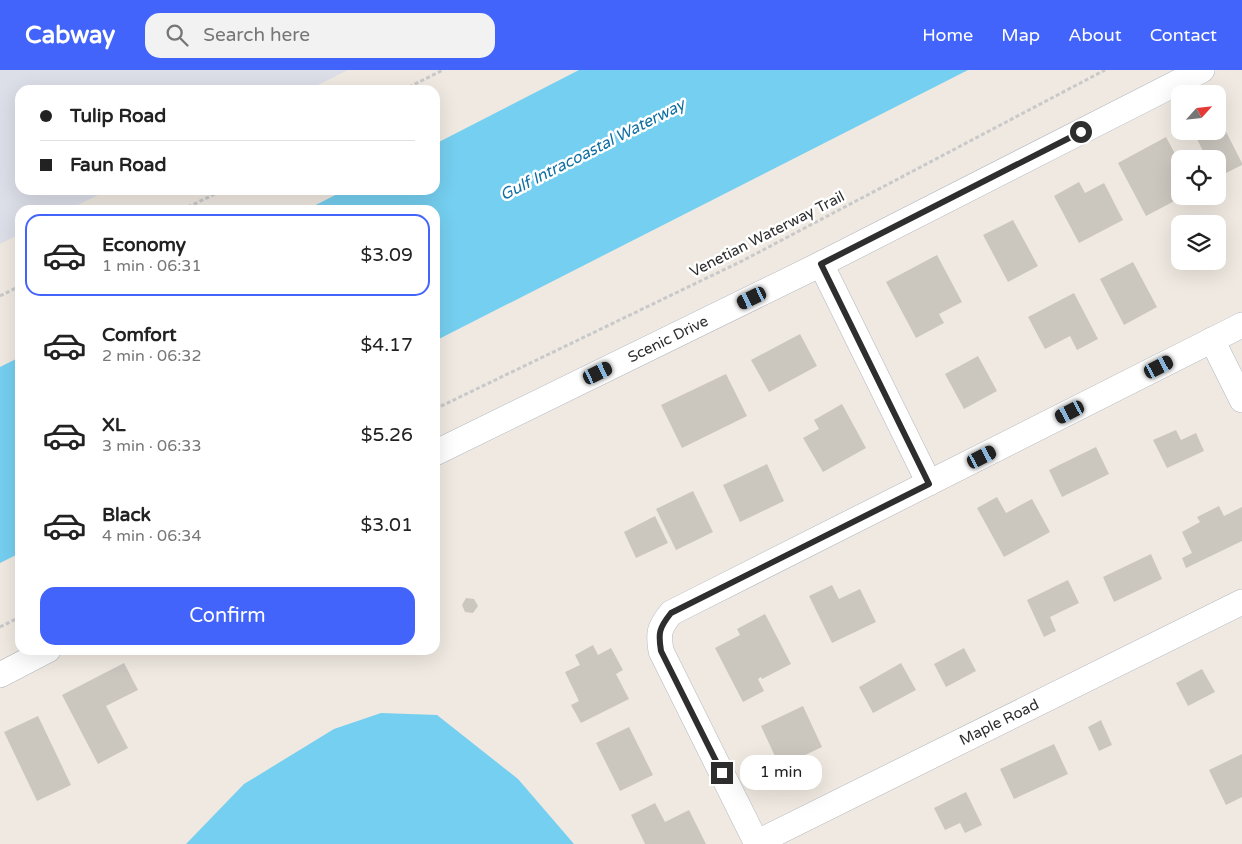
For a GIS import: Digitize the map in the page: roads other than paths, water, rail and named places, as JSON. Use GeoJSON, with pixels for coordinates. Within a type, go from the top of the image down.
{"type":"FeatureCollection","features":[{"type":"Feature","properties":{"kind":"street","name":"Scenic Drive"},"geometry":{"type":"LineString","coordinates":[[440,451],[821,264],[1202,70]]}},
{"type":"Feature","properties":{"kind":"street"},"geometry":{"type":"LineString","coordinates":[[821,264],[929,484]]}},
{"type":"Feature","properties":{"kind":"street"},"geometry":{"type":"LineString","coordinates":[[757,843],[661,651],[659,636],[662,625],[671,613],[1242,325]]}},
{"type":"Feature","properties":{"kind":"street"},"geometry":{"type":"LineString","coordinates":[[1212,340],[1242,400]]}},
{"type":"Feature","properties":{"kind":"street","name":"Maple Road"},"geometry":{"type":"LineString","coordinates":[[757,843],[1242,602]]}},
{"type":"Feature","properties":{"kind":"street"},"geometry":{"type":"LineString","coordinates":[[0,675],[38,655]]}},
{"type":"Feature","properties":{"kind":"water","name":"Gulf Intracoastal Waterway"},"geometry":{"type":"Polygon","coordinates":[[[579,70],[968,70],[440,338],[440,205],[316,205],[335,195],[440,195],[440,141],[579,70]]]}},
{"type":"Feature","properties":{"kind":"water"},"geometry":{"type":"Polygon","coordinates":[[[15,360],[15,556],[0,563],[0,367],[15,360]]]}},
{"type":"Feature","properties":{"kind":"water"},"geometry":{"type":"Polygon","coordinates":[[[381,713],[437,715],[518,779],[574,844],[186,844],[244,784],[334,729],[381,713]]]}}]}
